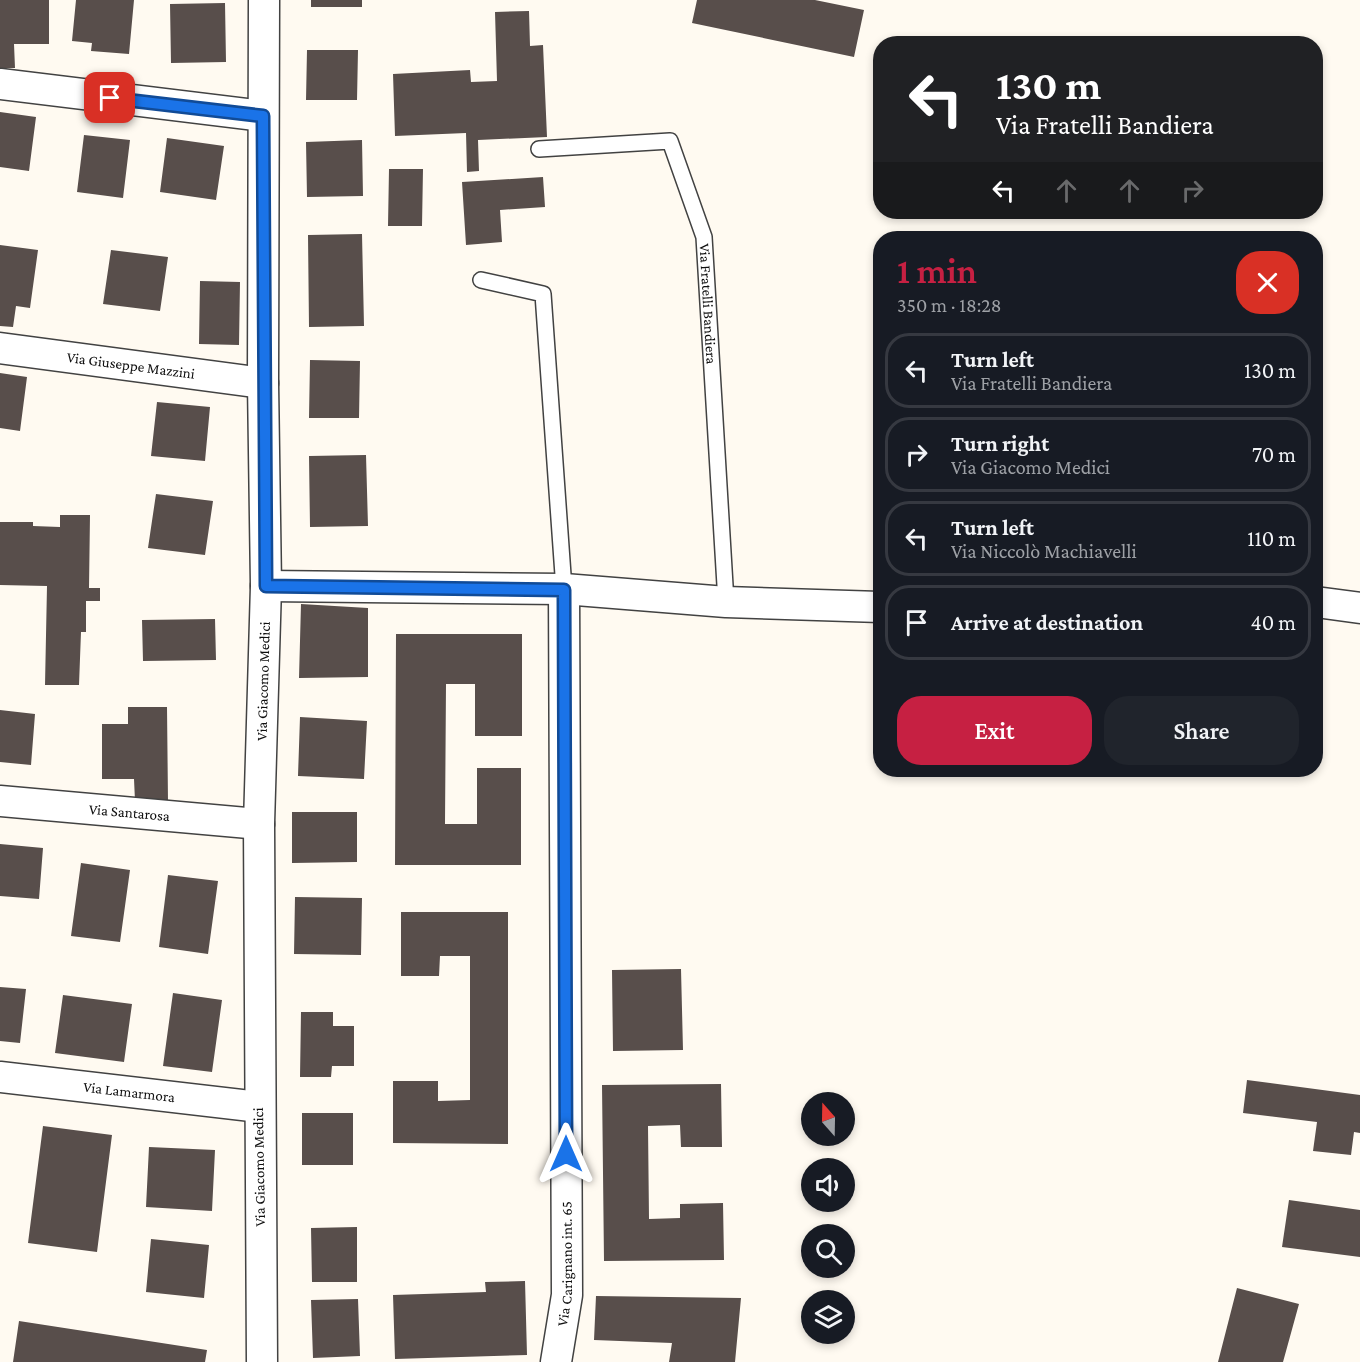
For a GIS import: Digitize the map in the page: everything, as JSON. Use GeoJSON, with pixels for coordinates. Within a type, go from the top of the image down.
{"type":"FeatureCollection","features":[{"type":"Feature","properties":{"kind":"street","name":"Via Giacomo Medici"},"geometry":{"type":"LineString","coordinates":[[262,1362],[259,824],[266,586],[263,383],[264,0]]}},
{"type":"Feature","properties":{"kind":"street"},"geometry":{"type":"LineString","coordinates":[[0,84],[263,116]]}},
{"type":"Feature","properties":{"kind":"street","name":"Via Giuseppe Mazzini"},"geometry":{"type":"LineString","coordinates":[[0,348],[263,383]]}},
{"type":"Feature","properties":{"kind":"street"},"geometry":{"type":"LineString","coordinates":[[266,586],[564,590],[726,602],[873,607]]}},
{"type":"Feature","properties":{"kind":"street","name":"Via Carignano int. 65"},"geometry":{"type":"LineString","coordinates":[[556,1362],[567,1295],[564,590]]}},
{"type":"Feature","properties":{"kind":"street"},"geometry":{"type":"LineString","coordinates":[[1323,603],[1360,608]]}},
{"type":"Feature","properties":{"kind":"street","name":"Via Santarosa"},"geometry":{"type":"LineString","coordinates":[[0,801],[259,824]]}},
{"type":"Feature","properties":{"kind":"street","name":"Via Lamarmora"},"geometry":{"type":"LineString","coordinates":[[0,1077],[259,1107]]}},
{"type":"Feature","properties":{"kind":"lane","name":"Via Fratelli Bandiera"},"geometry":{"type":"LineString","coordinates":[[539,149],[670,141],[704,237],[726,602]]}},
{"type":"Feature","properties":{"kind":"lane"},"geometry":{"type":"LineString","coordinates":[[481,280],[543,294],[564,590]]}},
{"type":"Feature","properties":{"kind":"building"},"geometry":{"type":"Polygon","coordinates":[[[0,0],[49,0],[49,44],[14,44],[15,68],[0,68],[0,0]]]}},
{"type":"Feature","properties":{"kind":"building"},"geometry":{"type":"Polygon","coordinates":[[[76,0],[134,0],[129,54],[91,51],[92,43],[72,41],[76,0]]]}},
{"type":"Feature","properties":{"kind":"building"},"geometry":{"type":"Polygon","coordinates":[[[311,0],[362,0],[362,7],[311,7],[311,0]]]}},
{"type":"Feature","properties":{"kind":"building"},"geometry":{"type":"Polygon","coordinates":[[[697,0],[815,0],[864,10],[854,57],[692,23],[697,0]]]}},
{"type":"Feature","properties":{"kind":"building"},"geometry":{"type":"Polygon","coordinates":[[[225,3],[226,62],[171,63],[170,4],[225,3]]]}},
{"type":"Feature","properties":{"kind":"building"},"geometry":{"type":"Polygon","coordinates":[[[529,11],[530,46],[543,45],[547,137],[478,140],[479,171],[467,172],[466,133],[395,136],[393,74],[470,70],[471,82],[497,81],[495,12],[529,11]]]}},
{"type":"Feature","properties":{"kind":"building"},"geometry":{"type":"Polygon","coordinates":[[[307,50],[358,50],[357,100],[306,100],[307,50]]]}},
{"type":"Feature","properties":{"kind":"building"},"geometry":{"type":"Polygon","coordinates":[[[0,112],[36,117],[29,171],[0,167],[0,112]]]}},
{"type":"Feature","properties":{"kind":"building"},"geometry":{"type":"Polygon","coordinates":[[[84,135],[130,140],[123,198],[77,192],[84,135]]]}},
{"type":"Feature","properties":{"kind":"building"},"geometry":{"type":"Polygon","coordinates":[[[167,138],[224,146],[216,200],[160,192],[167,138]]]}},
{"type":"Feature","properties":{"kind":"building"},"geometry":{"type":"Polygon","coordinates":[[[362,140],[363,196],[307,197],[306,142],[362,140]]]}},
{"type":"Feature","properties":{"kind":"building"},"geometry":{"type":"Polygon","coordinates":[[[389,169],[423,169],[422,226],[388,226],[389,169]]]}},
{"type":"Feature","properties":{"kind":"building"},"geometry":{"type":"Polygon","coordinates":[[[543,177],[545,207],[500,210],[502,242],[466,245],[462,182],[543,177]]]}},
{"type":"Feature","properties":{"kind":"building"},"geometry":{"type":"Polygon","coordinates":[[[362,234],[364,326],[309,327],[308,235],[362,234]]]}},
{"type":"Feature","properties":{"kind":"building"},"geometry":{"type":"Polygon","coordinates":[[[0,245],[38,250],[30,308],[16,306],[13,327],[0,326],[0,245]]]}},
{"type":"Feature","properties":{"kind":"building"},"geometry":{"type":"Polygon","coordinates":[[[111,250],[168,257],[160,311],[103,304],[111,250]]]}},
{"type":"Feature","properties":{"kind":"building"},"geometry":{"type":"Polygon","coordinates":[[[200,281],[240,282],[239,345],[199,344],[200,281]]]}},
{"type":"Feature","properties":{"kind":"building"},"geometry":{"type":"Polygon","coordinates":[[[310,360],[360,361],[359,418],[309,418],[310,360]]]}},
{"type":"Feature","properties":{"kind":"building"},"geometry":{"type":"Polygon","coordinates":[[[0,373],[27,377],[20,431],[0,428],[0,373]]]}},
{"type":"Feature","properties":{"kind":"building"},"geometry":{"type":"Polygon","coordinates":[[[157,402],[210,407],[205,461],[151,456],[157,402]]]}},
{"type":"Feature","properties":{"kind":"building"},"geometry":{"type":"Polygon","coordinates":[[[366,455],[368,526],[310,527],[309,456],[366,455]]]}},
{"type":"Feature","properties":{"kind":"building"},"geometry":{"type":"Polygon","coordinates":[[[156,494],[213,501],[205,555],[148,548],[156,494]]]}},
{"type":"Feature","properties":{"kind":"building"},"geometry":{"type":"Polygon","coordinates":[[[60,515],[90,515],[89,588],[100,588],[100,601],[86,601],[86,632],[81,632],[79,685],[45,685],[47,586],[0,585],[0,522],[33,522],[33,526],[60,527],[60,515]]]}},
{"type":"Feature","properties":{"kind":"building"},"geometry":{"type":"Polygon","coordinates":[[[301,604],[368,608],[368,677],[299,678],[301,604]]]}},
{"type":"Feature","properties":{"kind":"building"},"geometry":{"type":"Polygon","coordinates":[[[215,619],[216,660],[143,661],[142,620],[215,619]]]}},
{"type":"Feature","properties":{"kind":"building"},"geometry":{"type":"Polygon","coordinates":[[[396,634],[522,634],[522,736],[475,736],[475,684],[446,684],[445,824],[477,824],[477,768],[521,768],[521,865],[395,865],[396,634]]]}},
{"type":"Feature","properties":{"kind":"building"},"geometry":{"type":"Polygon","coordinates":[[[128,707],[167,707],[168,801],[135,801],[134,779],[102,779],[102,724],[128,724],[128,707]]]}},
{"type":"Feature","properties":{"kind":"building"},"geometry":{"type":"Polygon","coordinates":[[[0,710],[35,714],[31,765],[0,762],[0,710]]]}},
{"type":"Feature","properties":{"kind":"building"},"geometry":{"type":"Polygon","coordinates":[[[300,717],[367,721],[364,779],[298,776],[300,717]]]}},
{"type":"Feature","properties":{"kind":"building"},"geometry":{"type":"Polygon","coordinates":[[[292,812],[357,812],[357,862],[292,863],[292,812]]]}},
{"type":"Feature","properties":{"kind":"building"},"geometry":{"type":"Polygon","coordinates":[[[0,844],[43,848],[39,899],[0,896],[0,844]]]}},
{"type":"Feature","properties":{"kind":"building"},"geometry":{"type":"Polygon","coordinates":[[[81,863],[130,870],[120,942],[71,936],[81,863]]]}},
{"type":"Feature","properties":{"kind":"building"},"geometry":{"type":"Polygon","coordinates":[[[168,875],[218,881],[208,954],[159,947],[168,875]]]}},
{"type":"Feature","properties":{"kind":"building"},"geometry":{"type":"Polygon","coordinates":[[[295,897],[362,898],[361,955],[294,954],[295,897]]]}},
{"type":"Feature","properties":{"kind":"building"},"geometry":{"type":"Polygon","coordinates":[[[401,912],[508,912],[508,1144],[393,1143],[393,1081],[438,1081],[438,1101],[470,1100],[470,956],[440,956],[439,976],[401,976],[401,912]]]}},
{"type":"Feature","properties":{"kind":"building"},"geometry":{"type":"Polygon","coordinates":[[[681,969],[683,1050],[613,1051],[612,970],[681,969]]]}},
{"type":"Feature","properties":{"kind":"building"},"geometry":{"type":"Polygon","coordinates":[[[0,987],[26,989],[20,1043],[0,1041],[0,987]]]}},
{"type":"Feature","properties":{"kind":"building"},"geometry":{"type":"Polygon","coordinates":[[[173,993],[222,1000],[212,1072],[163,1066],[173,993]]]}},
{"type":"Feature","properties":{"kind":"building"},"geometry":{"type":"Polygon","coordinates":[[[63,995],[132,1004],[124,1062],[55,1053],[63,995]]]}},
{"type":"Feature","properties":{"kind":"building"},"geometry":{"type":"Polygon","coordinates":[[[301,1012],[333,1012],[333,1026],[354,1026],[354,1066],[332,1066],[331,1077],[300,1077],[301,1012]]]}},
{"type":"Feature","properties":{"kind":"building"},"geometry":{"type":"Polygon","coordinates":[[[1247,1080],[1360,1095],[1360,1133],[1354,1132],[1351,1155],[1313,1151],[1317,1122],[1243,1113],[1247,1080]]]}},
{"type":"Feature","properties":{"kind":"building"},"geometry":{"type":"Polygon","coordinates":[[[721,1084],[722,1147],[681,1147],[680,1125],[648,1126],[649,1219],[680,1218],[680,1204],[723,1203],[724,1260],[604,1261],[602,1085],[721,1084]]]}},
{"type":"Feature","properties":{"kind":"building"},"geometry":{"type":"Polygon","coordinates":[[[302,1113],[353,1113],[353,1165],[302,1165],[302,1113]]]}},
{"type":"Feature","properties":{"kind":"building"},"geometry":{"type":"Polygon","coordinates":[[[43,1126],[112,1135],[97,1252],[28,1243],[43,1126]]]}},
{"type":"Feature","properties":{"kind":"building"},"geometry":{"type":"Polygon","coordinates":[[[149,1147],[215,1150],[212,1211],[146,1207],[149,1147]]]}},
{"type":"Feature","properties":{"kind":"building"},"geometry":{"type":"Polygon","coordinates":[[[1289,1200],[1360,1210],[1360,1257],[1282,1247],[1289,1200]]]}},
{"type":"Feature","properties":{"kind":"building"},"geometry":{"type":"Polygon","coordinates":[[[357,1227],[357,1282],[312,1282],[311,1228],[357,1227]]]}},
{"type":"Feature","properties":{"kind":"building"},"geometry":{"type":"Polygon","coordinates":[[[151,1239],[209,1245],[204,1298],[146,1292],[151,1239]]]}},
{"type":"Feature","properties":{"kind":"building"},"geometry":{"type":"Polygon","coordinates":[[[525,1281],[527,1355],[395,1359],[393,1295],[486,1292],[485,1282],[525,1281]]]}},
{"type":"Feature","properties":{"kind":"building"},"geometry":{"type":"Polygon","coordinates":[[[1237,1288],[1299,1304],[1283,1362],[1218,1362],[1237,1288]]]}},
{"type":"Feature","properties":{"kind":"building"},"geometry":{"type":"Polygon","coordinates":[[[596,1296],[741,1298],[735,1362],[669,1362],[672,1343],[594,1340],[596,1296]]]}},
{"type":"Feature","properties":{"kind":"building"},"geometry":{"type":"Polygon","coordinates":[[[358,1299],[360,1356],[313,1358],[311,1300],[358,1299]]]}},
{"type":"Feature","properties":{"kind":"building"},"geometry":{"type":"Polygon","coordinates":[[[19,1321],[207,1350],[205,1362],[13,1362],[19,1321]]]}},
{"type":"Feature","properties":{"kind":"route"},"geometry":{"type":"LineString","coordinates":[[110,98],[263,116],[266,586],[564,590],[566,1154]]}}]}
